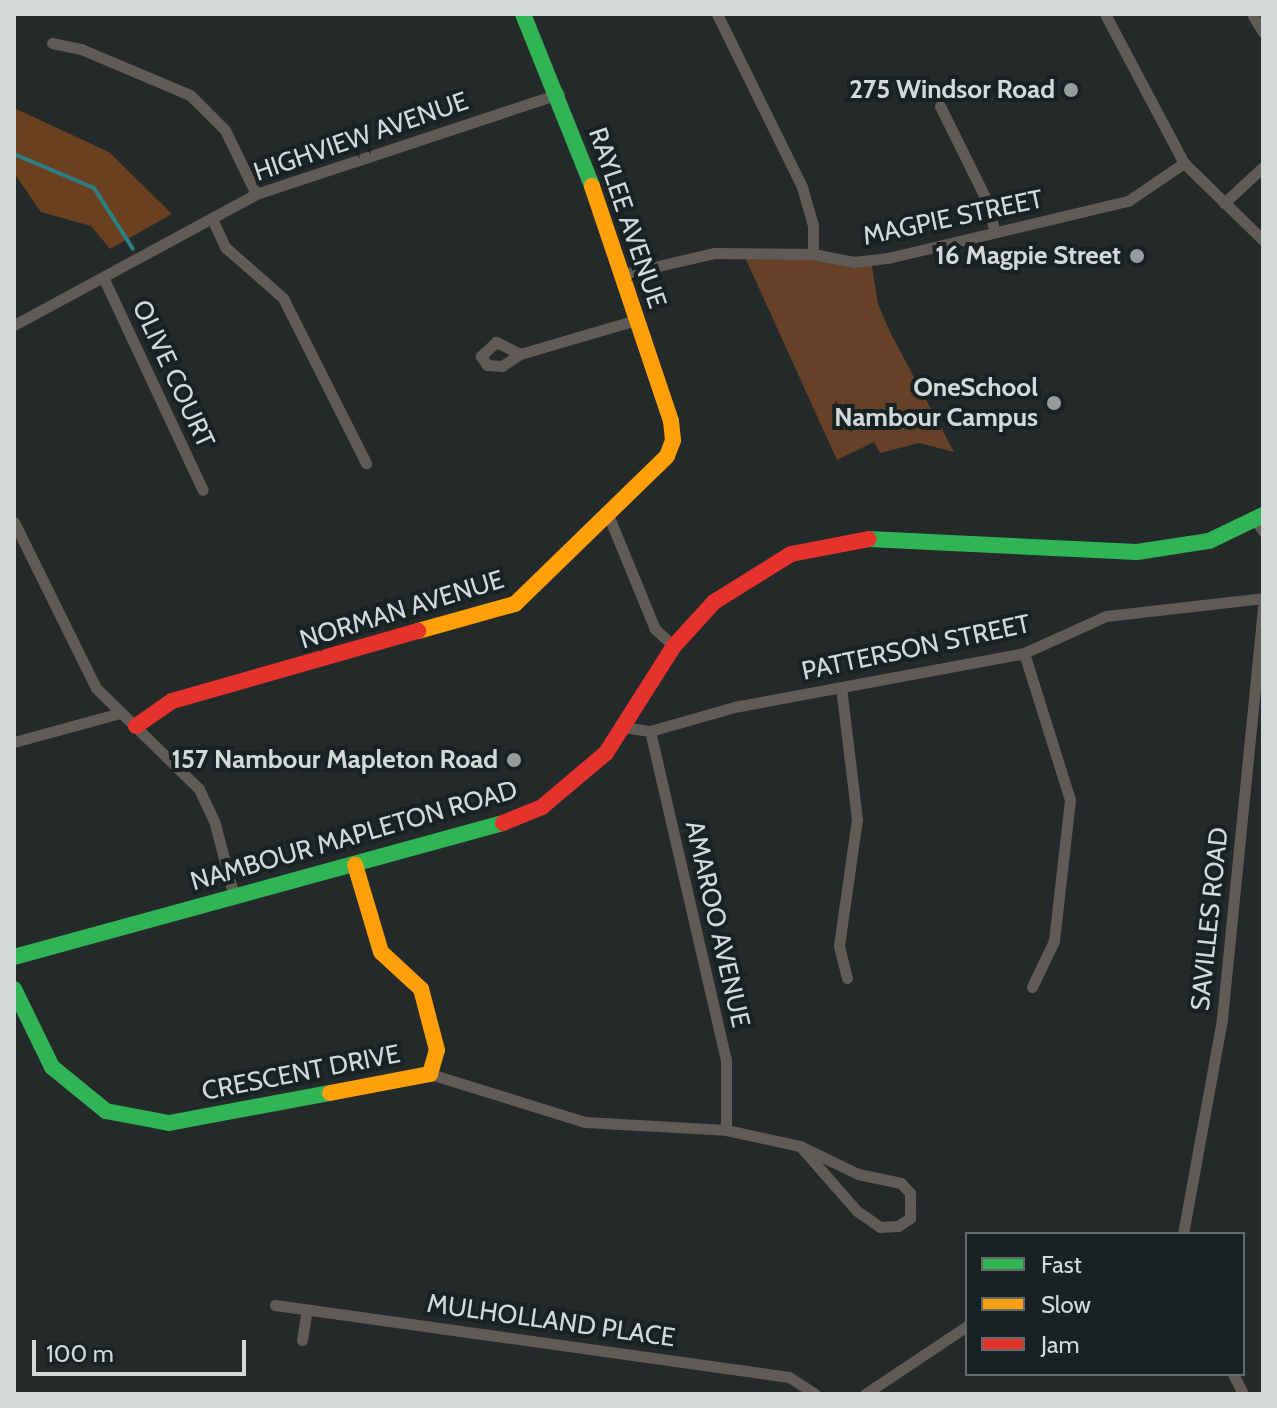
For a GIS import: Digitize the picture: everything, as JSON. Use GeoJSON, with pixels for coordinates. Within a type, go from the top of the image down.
{"type":"FeatureCollection","features":[{"type":"Feature","properties":{"kind":"street","name":"RAYLEE AVENUE"},"geometry":{"type":"LineString","coordinates":[[523,14],[559,94],[624,274],[636,320],[671,421],[673,440]]}},
{"type":"Feature","properties":{"kind":"street"},"geometry":{"type":"LineString","coordinates":[[717,14],[802,187],[813,225],[813,254]]}},
{"type":"Feature","properties":{"kind":"street"},"geometry":{"type":"LineString","coordinates":[[1105,14],[1184,163],[1263,240]]}},
{"type":"Feature","properties":{"kind":"street"},"geometry":{"type":"LineString","coordinates":[[1252,14],[1263,32]]}},
{"type":"Feature","properties":{"kind":"street"},"geometry":{"type":"LineString","coordinates":[[52,43],[81,49],[190,95],[225,130],[256,194]]}},
{"type":"Feature","properties":{"kind":"street","name":"HIGHVIEW AVENUE"},"geometry":{"type":"LineString","coordinates":[[14,325],[213,221],[256,194],[559,94]]}},
{"type":"Feature","properties":{"kind":"street"},"geometry":{"type":"LineString","coordinates":[[940,106],[986,199],[995,232]]}},
{"type":"Feature","properties":{"kind":"street","name":"MAGPIE STREET"},"geometry":{"type":"LineString","coordinates":[[624,274],[714,253],[813,254],[854,262],[888,258],[1128,201],[1184,163]]}},
{"type":"Feature","properties":{"kind":"street"},"geometry":{"type":"LineString","coordinates":[[1224,203],[1263,167]]}},
{"type":"Feature","properties":{"kind":"street"},"geometry":{"type":"LineString","coordinates":[[213,221],[225,247],[283,298],[366,463]]}},
{"type":"Feature","properties":{"kind":"street","name":"OLIVE COURT"},"geometry":{"type":"LineString","coordinates":[[103,277],[203,490]]}},
{"type":"Feature","properties":{"kind":"street"},"geometry":{"type":"LineString","coordinates":[[520,354],[636,320]]}},
{"type":"Feature","properties":{"kind":"street","name":"NORMAN AVENUE"},"geometry":{"type":"LineString","coordinates":[[136,726],[172,701],[515,604],[660,466],[673,440]]}},
{"type":"Feature","properties":{"kind":"street"},"geometry":{"type":"LineString","coordinates":[[609,517],[655,629],[674,646]]}},
{"type":"Feature","properties":{"kind":"street"},"geometry":{"type":"LineString","coordinates":[[14,522],[96,688],[199,789],[209,806],[234,896]]}},
{"type":"Feature","properties":{"kind":"street","name":"NAMBOUR MAPLETON ROAD"},"geometry":{"type":"LineString","coordinates":[[14,957],[495,826],[542,807],[591,770],[624,727],[674,646],[725,593],[775,561],[811,548],[881,539],[1137,552],[1209,541],[1261,522]]}},
{"type":"Feature","properties":{"kind":"street","name":"PATTERSON STREET"},"geometry":{"type":"LineString","coordinates":[[624,727],[650,731],[734,707],[1024,653],[1106,616],[1263,598]]}},
{"type":"Feature","properties":{"kind":"street","name":"SAVILLES ROAD"},"geometry":{"type":"LineString","coordinates":[[1183,1232],[1222,1019],[1263,606]]}},
{"type":"Feature","properties":{"kind":"street"},"geometry":{"type":"LineString","coordinates":[[1024,653],[1070,800],[1054,941],[1032,987]]}},
{"type":"Feature","properties":{"kind":"street"},"geometry":{"type":"LineString","coordinates":[[841,687],[857,819],[839,946],[847,978]]}},
{"type":"Feature","properties":{"kind":"street"},"geometry":{"type":"LineString","coordinates":[[14,742],[120,713]]}},
{"type":"Feature","properties":{"kind":"street","name":"AMAROO AVENUE"},"geometry":{"type":"LineString","coordinates":[[650,731],[726,1059],[726,1130]]}},
{"type":"Feature","properties":{"kind":"street","name":"CRESCENT DRIVE"},"geometry":{"type":"LineString","coordinates":[[14,989],[52,1067],[106,1111],[169,1123],[430,1074],[437,1050],[421,989],[381,952],[355,865]]}},
{"type":"Feature","properties":{"kind":"street"},"geometry":{"type":"LineString","coordinates":[[430,1074],[585,1122],[726,1130],[800,1146],[858,1174],[901,1183],[910,1193],[910,1218],[898,1226],[880,1227],[857,1211],[800,1146]]}},
{"type":"Feature","properties":{"kind":"street","name":"MULHOLLAND PLACE"},"geometry":{"type":"LineString","coordinates":[[275,1305],[789,1377],[815,1394]]}},
{"type":"Feature","properties":{"kind":"street"},"geometry":{"type":"LineString","coordinates":[[302,1340],[307,1310]]}},
{"type":"Feature","properties":{"kind":"street"},"geometry":{"type":"LineString","coordinates":[[865,1394],[965,1327]]}},
{"type":"Feature","properties":{"kind":"street"},"geometry":{"type":"LineString","coordinates":[[1234,1376],[1243,1394]]}},
{"type":"Feature","properties":{"kind":"shaded area"},"geometry":{"type":"Polygon","coordinates":[[[14,108],[109,152],[172,214],[110,249],[91,226],[41,212],[14,173],[14,108]]]}},
{"type":"Feature","properties":{"kind":"shaded area"},"geometry":{"type":"Polygon","coordinates":[[[743,253],[871,260],[878,304],[890,332],[954,452],[919,443],[880,453],[874,442],[837,460],[743,253]]]}},
{"type":"Feature","properties":{"kind":"waterway"},"geometry":{"type":"LineString","coordinates":[[14,154],[94,188],[133,249]]}},
{"type":"Feature","properties":{"kind":"traffic: fast"},"geometry":{"type":"LineString","coordinates":[[523,14],[592,186]]}},
{"type":"Feature","properties":{"kind":"traffic: fast"},"geometry":{"type":"LineString","coordinates":[[869,539],[1137,552],[1209,541],[1263,515]]}},
{"type":"Feature","properties":{"kind":"traffic: fast"},"geometry":{"type":"LineString","coordinates":[[14,957],[503,823]]}},
{"type":"Feature","properties":{"kind":"traffic: fast"},"geometry":{"type":"LineString","coordinates":[[14,989],[52,1067],[106,1111],[169,1123],[330,1093]]}},
{"type":"Feature","properties":{"kind":"traffic: slow"},"geometry":{"type":"LineString","coordinates":[[418,631],[515,604],[667,456],[673,440],[671,421],[592,186]]}},
{"type":"Feature","properties":{"kind":"traffic: slow"},"geometry":{"type":"LineString","coordinates":[[330,1093],[430,1074],[437,1050],[421,989],[381,952],[355,865]]}},
{"type":"Feature","properties":{"kind":"traffic: jam"},"geometry":{"type":"LineString","coordinates":[[503,823],[542,807],[606,753],[674,646],[714,602],[791,554],[869,539]]}},
{"type":"Feature","properties":{"kind":"traffic: jam"},"geometry":{"type":"LineString","coordinates":[[136,726],[172,701],[418,631]]}},
{"type":"Feature","properties":{"kind":"place","name":"275 Windsor Road"},"geometry":{"type":"Point","coordinates":[1071,90]}},
{"type":"Feature","properties":{"kind":"place","name":"16 Magpie Street"},"geometry":{"type":"Point","coordinates":[1137,256]}},
{"type":"Feature","properties":{"kind":"place","name":"OneSchool Nambour Campus"},"geometry":{"type":"Point","coordinates":[1054,403]}},
{"type":"Feature","properties":{"kind":"place","name":"157 Nambour Mapleton Road"},"geometry":{"type":"Point","coordinates":[514,760]}}]}
